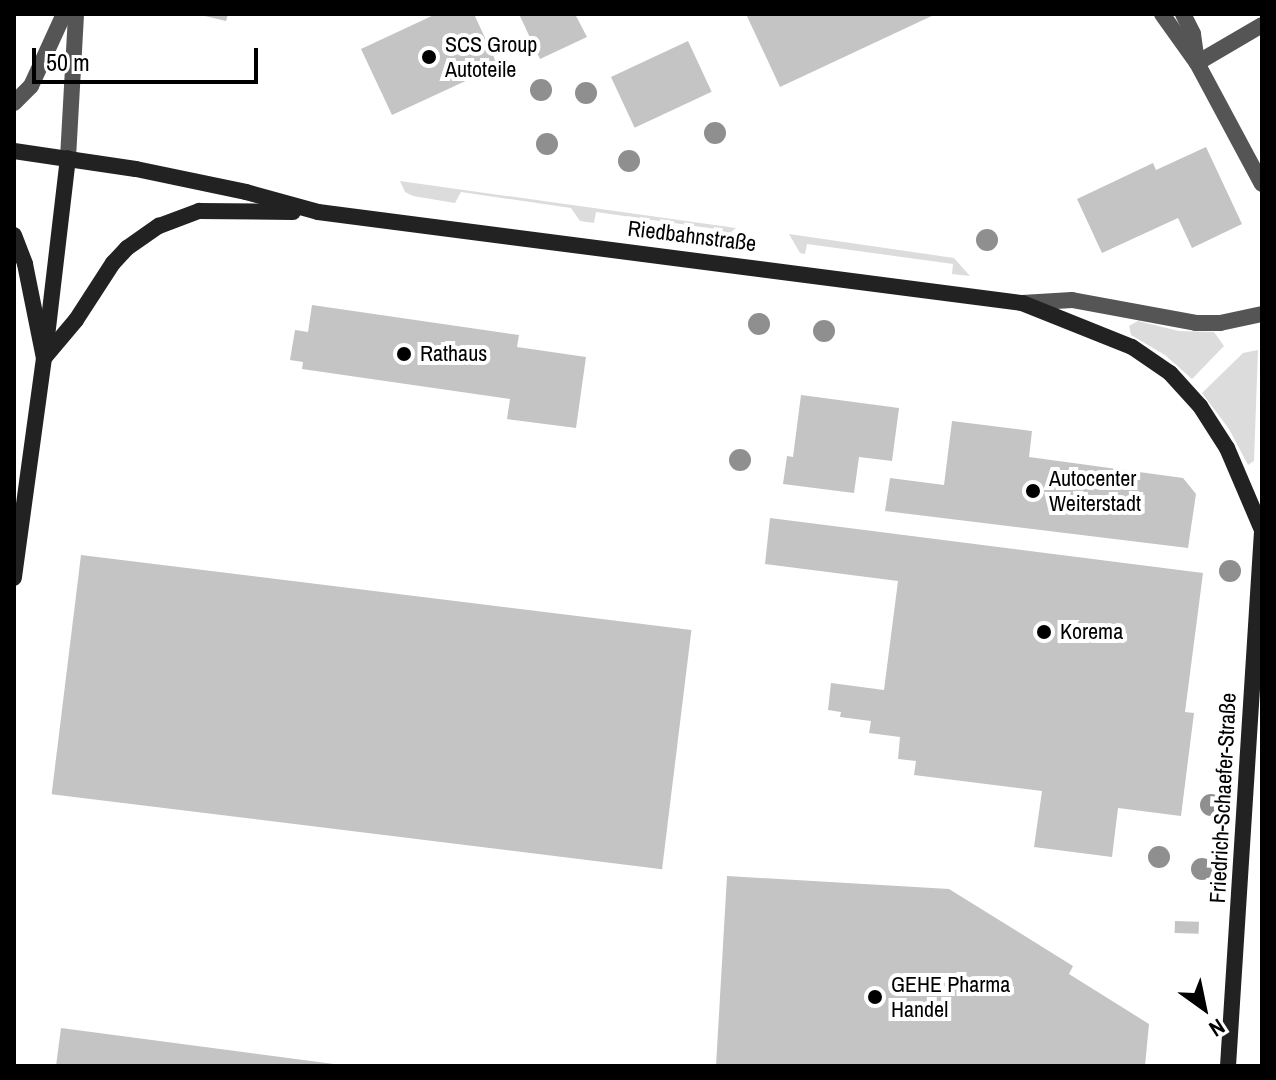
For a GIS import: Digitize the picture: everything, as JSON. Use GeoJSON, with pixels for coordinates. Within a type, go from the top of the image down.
{"type":"FeatureCollection","features":[{"type":"Feature","properties":{"kind":"main road","name":"Riedbahnstraße"},"geometry":{"type":"LineString","coordinates":[[14,151],[218,186],[318,212],[1022,303],[1132,347],[1170,373],[1211,420],[1241,477],[1262,531]]}},
{"type":"Feature","properties":{"kind":"main road"},"geometry":{"type":"LineString","coordinates":[[14,578],[68,158]]}},
{"type":"Feature","properties":{"kind":"main road"},"geometry":{"type":"LineString","coordinates":[[44,358],[76,320],[113,263],[159,226],[199,211],[318,212]]}},
{"type":"Feature","properties":{"kind":"main road"},"geometry":{"type":"LineString","coordinates":[[14,235],[25,264],[44,358]]}},
{"type":"Feature","properties":{"kind":"main road","name":"Friedrich-Schaefer-Straße"},"geometry":{"type":"LineString","coordinates":[[1228,1066],[1262,531]]}},
{"type":"Feature","properties":{"kind":"street"},"geometry":{"type":"LineString","coordinates":[[14,103],[31,86],[64,14]]}},
{"type":"Feature","properties":{"kind":"street"},"geometry":{"type":"LineString","coordinates":[[68,158],[76,14]]}},
{"type":"Feature","properties":{"kind":"street"},"geometry":{"type":"LineString","coordinates":[[1162,14],[1197,63],[1262,184]]}},
{"type":"Feature","properties":{"kind":"street"},"geometry":{"type":"LineString","coordinates":[[1183,14],[1193,34],[1197,63]]}},
{"type":"Feature","properties":{"kind":"street"},"geometry":{"type":"LineString","coordinates":[[1197,63],[1262,25]]}},
{"type":"Feature","properties":{"kind":"street"},"geometry":{"type":"LineString","coordinates":[[1022,303],[1072,300],[1196,323],[1220,323],[1262,314]]}},
{"type":"Feature","properties":{"kind":"shaded area"},"geometry":{"type":"Polygon","coordinates":[[[400,181],[736,228],[721,240],[715,240],[716,229],[596,212],[594,223],[580,221],[571,208],[461,192],[455,203],[413,196],[405,192],[400,181]]]}},
{"type":"Feature","properties":{"kind":"shaded area"},"geometry":{"type":"Polygon","coordinates":[[[789,234],[954,258],[970,276],[952,274],[953,264],[807,244],[805,254],[800,253],[789,234]]]}},
{"type":"Feature","properties":{"kind":"shaded area"},"geometry":{"type":"Polygon","coordinates":[[[1138,321],[1179,331],[1214,332],[1224,346],[1192,379],[1165,355],[1131,335],[1129,326],[1138,321]]]}},
{"type":"Feature","properties":{"kind":"shaded area"},"geometry":{"type":"Polygon","coordinates":[[[1258,350],[1254,461],[1248,465],[1229,429],[1202,393],[1243,353],[1258,350]]]}},
{"type":"Feature","properties":{"kind":"building"},"geometry":{"type":"Polygon","coordinates":[[[196,14],[228,14],[226,21],[196,14]]]}},
{"type":"Feature","properties":{"kind":"building","name":"SCS Group Autoteile"},"geometry":{"type":"Polygon","coordinates":[[[436,14],[474,14],[498,66],[392,115],[361,49],[436,14]]]}},
{"type":"Feature","properties":{"kind":"building"},"geometry":{"type":"Polygon","coordinates":[[[519,14],[575,14],[587,37],[540,59],[519,14]]]}},
{"type":"Feature","properties":{"kind":"building"},"geometry":{"type":"Polygon","coordinates":[[[746,14],[936,14],[780,87],[746,14]]]}},
{"type":"Feature","properties":{"kind":"building"},"geometry":{"type":"Polygon","coordinates":[[[688,41],[712,92],[635,128],[611,77],[688,41]]]}},
{"type":"Feature","properties":{"kind":"building"},"geometry":{"type":"Polygon","coordinates":[[[1206,147],[1242,224],[1192,248],[1178,218],[1102,253],[1077,199],[1153,163],[1156,170],[1206,147]]]}},
{"type":"Feature","properties":{"kind":"building","name":"Rathaus"},"geometry":{"type":"Polygon","coordinates":[[[312,305],[519,335],[517,347],[586,357],[576,428],[507,419],[510,399],[302,369],[303,362],[290,360],[295,330],[308,332],[312,305]]]}},
{"type":"Feature","properties":{"kind":"building"},"geometry":{"type":"Polygon","coordinates":[[[801,395],[899,408],[892,461],[859,457],[854,493],[783,484],[787,456],[793,457],[801,395]]]}},
{"type":"Feature","properties":{"kind":"building"},"geometry":{"type":"Polygon","coordinates":[[[952,421],[1032,431],[1029,457],[1183,478],[1196,494],[1188,548],[885,511],[890,478],[944,485],[952,421]]]}},
{"type":"Feature","properties":{"kind":"building","name":"Korema"},"geometry":{"type":"Polygon","coordinates":[[[770,518],[1203,573],[1185,712],[1194,713],[1181,816],[1118,808],[1112,857],[1034,847],[1042,791],[914,775],[916,761],[898,759],[900,737],[869,733],[871,721],[840,717],[841,712],[828,710],[831,683],[884,690],[898,581],[765,564],[770,518]]]}},
{"type":"Feature","properties":{"kind":"building"},"geometry":{"type":"Polygon","coordinates":[[[81,555],[691,630],[662,869],[52,794],[81,555]]]}},
{"type":"Feature","properties":{"kind":"building","name":"GEHE Pharma Handel"},"geometry":{"type":"Polygon","coordinates":[[[727,876],[949,889],[1073,966],[1069,974],[1149,1024],[1145,1066],[716,1066],[727,876]]]}},
{"type":"Feature","properties":{"kind":"building"},"geometry":{"type":"Polygon","coordinates":[[[1175,921],[1199,922],[1199,934],[1175,933],[1175,921]]]}},
{"type":"Feature","properties":{"kind":"building"},"geometry":{"type":"Polygon","coordinates":[[[61,1028],[334,1064],[334,1066],[56,1066],[61,1028]]]}},
{"type":"Feature","properties":{"kind":"place","name":"SCS Group Autoteile"},"geometry":{"type":"Point","coordinates":[429,57]}},
{"type":"Feature","properties":{"kind":"place","name":"Rathaus"},"geometry":{"type":"Point","coordinates":[404,354]}},
{"type":"Feature","properties":{"kind":"place","name":"Autocenter Weiterstadt"},"geometry":{"type":"Point","coordinates":[1033,491]}},
{"type":"Feature","properties":{"kind":"place","name":"Korema"},"geometry":{"type":"Point","coordinates":[1044,632]}},
{"type":"Feature","properties":{"kind":"place","name":"GEHE Pharma Handel"},"geometry":{"type":"Point","coordinates":[875,997]}}]}
